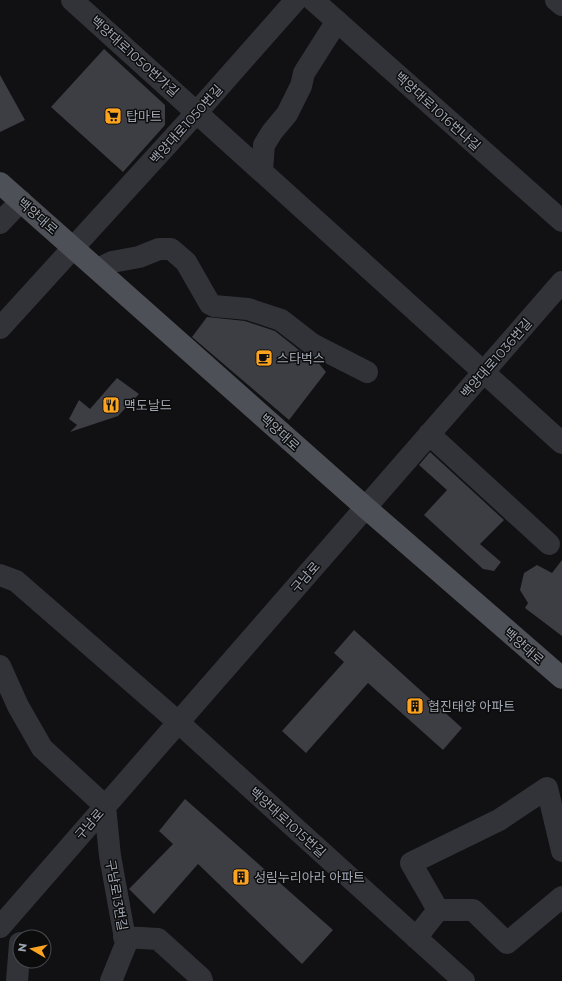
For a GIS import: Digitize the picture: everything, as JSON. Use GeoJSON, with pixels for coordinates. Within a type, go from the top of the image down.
{"type":"FeatureCollection","features":[{"type":"Feature","properties":{"kind":"main road","name":"백양대로"},"geometry":{"type":"LineString","coordinates":[[0,183],[98,269],[359,515],[562,678]]}},
{"type":"Feature","properties":{"kind":"street","name":"백양대로1050번가길"},"geometry":{"type":"LineString","coordinates":[[72,0],[562,443]]}},
{"type":"Feature","properties":{"kind":"street","name":"백양대로1050번길"},"geometry":{"type":"LineString","coordinates":[[0,328],[197,112],[296,0]]}},
{"type":"Feature","properties":{"kind":"street","name":"백양대로1016번나길"},"geometry":{"type":"LineString","coordinates":[[313,0],[562,221]]}},
{"type":"Feature","properties":{"kind":"street"},"geometry":{"type":"LineString","coordinates":[[556,0],[562,5]]}},
{"type":"Feature","properties":{"kind":"street"},"geometry":{"type":"LineString","coordinates":[[262,171],[264,145],[272,132],[287,114],[301,86],[304,73],[337,21]]}},
{"type":"Feature","properties":{"kind":"street"},"geometry":{"type":"LineString","coordinates":[[0,223],[21,201]]}},
{"type":"Feature","properties":{"kind":"street"},"geometry":{"type":"LineString","coordinates":[[98,269],[112,262],[139,257],[159,249],[171,248],[186,262],[210,304],[214,306],[248,309],[281,320],[312,344],[366,372]]}},
{"type":"Feature","properties":{"kind":"street","name":"백양대로1036번길"},"geometry":{"type":"LineString","coordinates":[[359,515],[562,282]]}},
{"type":"Feature","properties":{"kind":"street"},"geometry":{"type":"LineString","coordinates":[[429,434],[548,544]]}},
{"type":"Feature","properties":{"kind":"street","name":"구남로"},"geometry":{"type":"LineString","coordinates":[[0,927],[359,515]]}},
{"type":"Feature","properties":{"kind":"street"},"geometry":{"type":"LineString","coordinates":[[0,575],[16,581],[178,722]]}},
{"type":"Feature","properties":{"kind":"street"},"geometry":{"type":"LineString","coordinates":[[0,666],[18,706],[42,748],[105,806]]}},
{"type":"Feature","properties":{"kind":"street","name":"백양대로1015번길"},"geometry":{"type":"LineString","coordinates":[[178,722],[464,981]]}},
{"type":"Feature","properties":{"kind":"street"},"geometry":{"type":"LineString","coordinates":[[438,910],[411,863],[499,820],[547,788],[562,852]]}},
{"type":"Feature","properties":{"kind":"street","name":"구남로13번길"},"geometry":{"type":"LineString","coordinates":[[105,806],[110,856],[126,944],[111,981]]}},
{"type":"Feature","properties":{"kind":"street"},"geometry":{"type":"LineString","coordinates":[[438,910],[472,910],[506,942],[562,897]]}},
{"type":"Feature","properties":{"kind":"street"},"geometry":{"type":"LineString","coordinates":[[21,929],[24,899]]}},
{"type":"Feature","properties":{"kind":"street"},"geometry":{"type":"LineString","coordinates":[[416,938],[438,910]]}},
{"type":"Feature","properties":{"kind":"street"},"geometry":{"type":"LineString","coordinates":[[124,937],[158,939],[201,978],[202,981]]}},
{"type":"Feature","properties":{"kind":"street"},"geometry":{"type":"LineString","coordinates":[[17,981],[18,969]]}},
{"type":"Feature","properties":{"kind":"building","name":"탑마트"},"geometry":{"type":"Polygon","coordinates":[[[104,49],[165,105],[165,125],[123,172],[51,107],[104,49]]]}},
{"type":"Feature","properties":{"kind":"building"},"geometry":{"type":"Polygon","coordinates":[[[0,75],[25,120],[0,132],[0,75]]]}},
{"type":"Feature","properties":{"kind":"building","name":"스타벅스"},"geometry":{"type":"Polygon","coordinates":[[[207,317],[245,321],[275,331],[304,354],[316,360],[326,372],[289,420],[192,337],[207,317]]]}},
{"type":"Feature","properties":{"kind":"building","name":"맥도날드"},"geometry":{"type":"Polygon","coordinates":[[[117,378],[139,394],[118,416],[70,432],[77,425],[69,419],[79,400],[90,409],[117,378]]]}},
{"type":"Feature","properties":{"kind":"building"},"geometry":{"type":"Polygon","coordinates":[[[430,452],[504,520],[480,544],[501,562],[494,571],[483,569],[424,515],[447,490],[419,465],[430,452]]]}},
{"type":"Feature","properties":{"kind":"building"},"geometry":{"type":"Polygon","coordinates":[[[562,560],[562,636],[525,608],[528,603],[520,590],[524,573],[537,565],[552,573],[562,560]]]}},
{"type":"Feature","properties":{"kind":"building","name":"협진태양 아파트"},"geometry":{"type":"Polygon","coordinates":[[[354,630],[462,728],[443,750],[368,683],[306,753],[282,731],[344,662],[334,653],[354,630]]]}},
{"type":"Feature","properties":{"kind":"building","name":"성림누리아라 아파트"},"geometry":{"type":"Polygon","coordinates":[[[185,799],[333,930],[302,964],[198,864],[154,914],[129,889],[173,844],[159,831],[185,799]]]}},
{"type":"Feature","properties":{"kind":"place","name":"탑마트"},"geometry":{"type":"Point","coordinates":[113,116]}},
{"type":"Feature","properties":{"kind":"place","name":"스타벅스"},"geometry":{"type":"Point","coordinates":[264,358]}},
{"type":"Feature","properties":{"kind":"place","name":"맥도날드"},"geometry":{"type":"Point","coordinates":[111,405]}},
{"type":"Feature","properties":{"kind":"place","name":"협진태양 아파트"},"geometry":{"type":"Point","coordinates":[415,706]}},
{"type":"Feature","properties":{"kind":"place","name":"성림누리아라 아파트"},"geometry":{"type":"Point","coordinates":[241,877]}}]}
